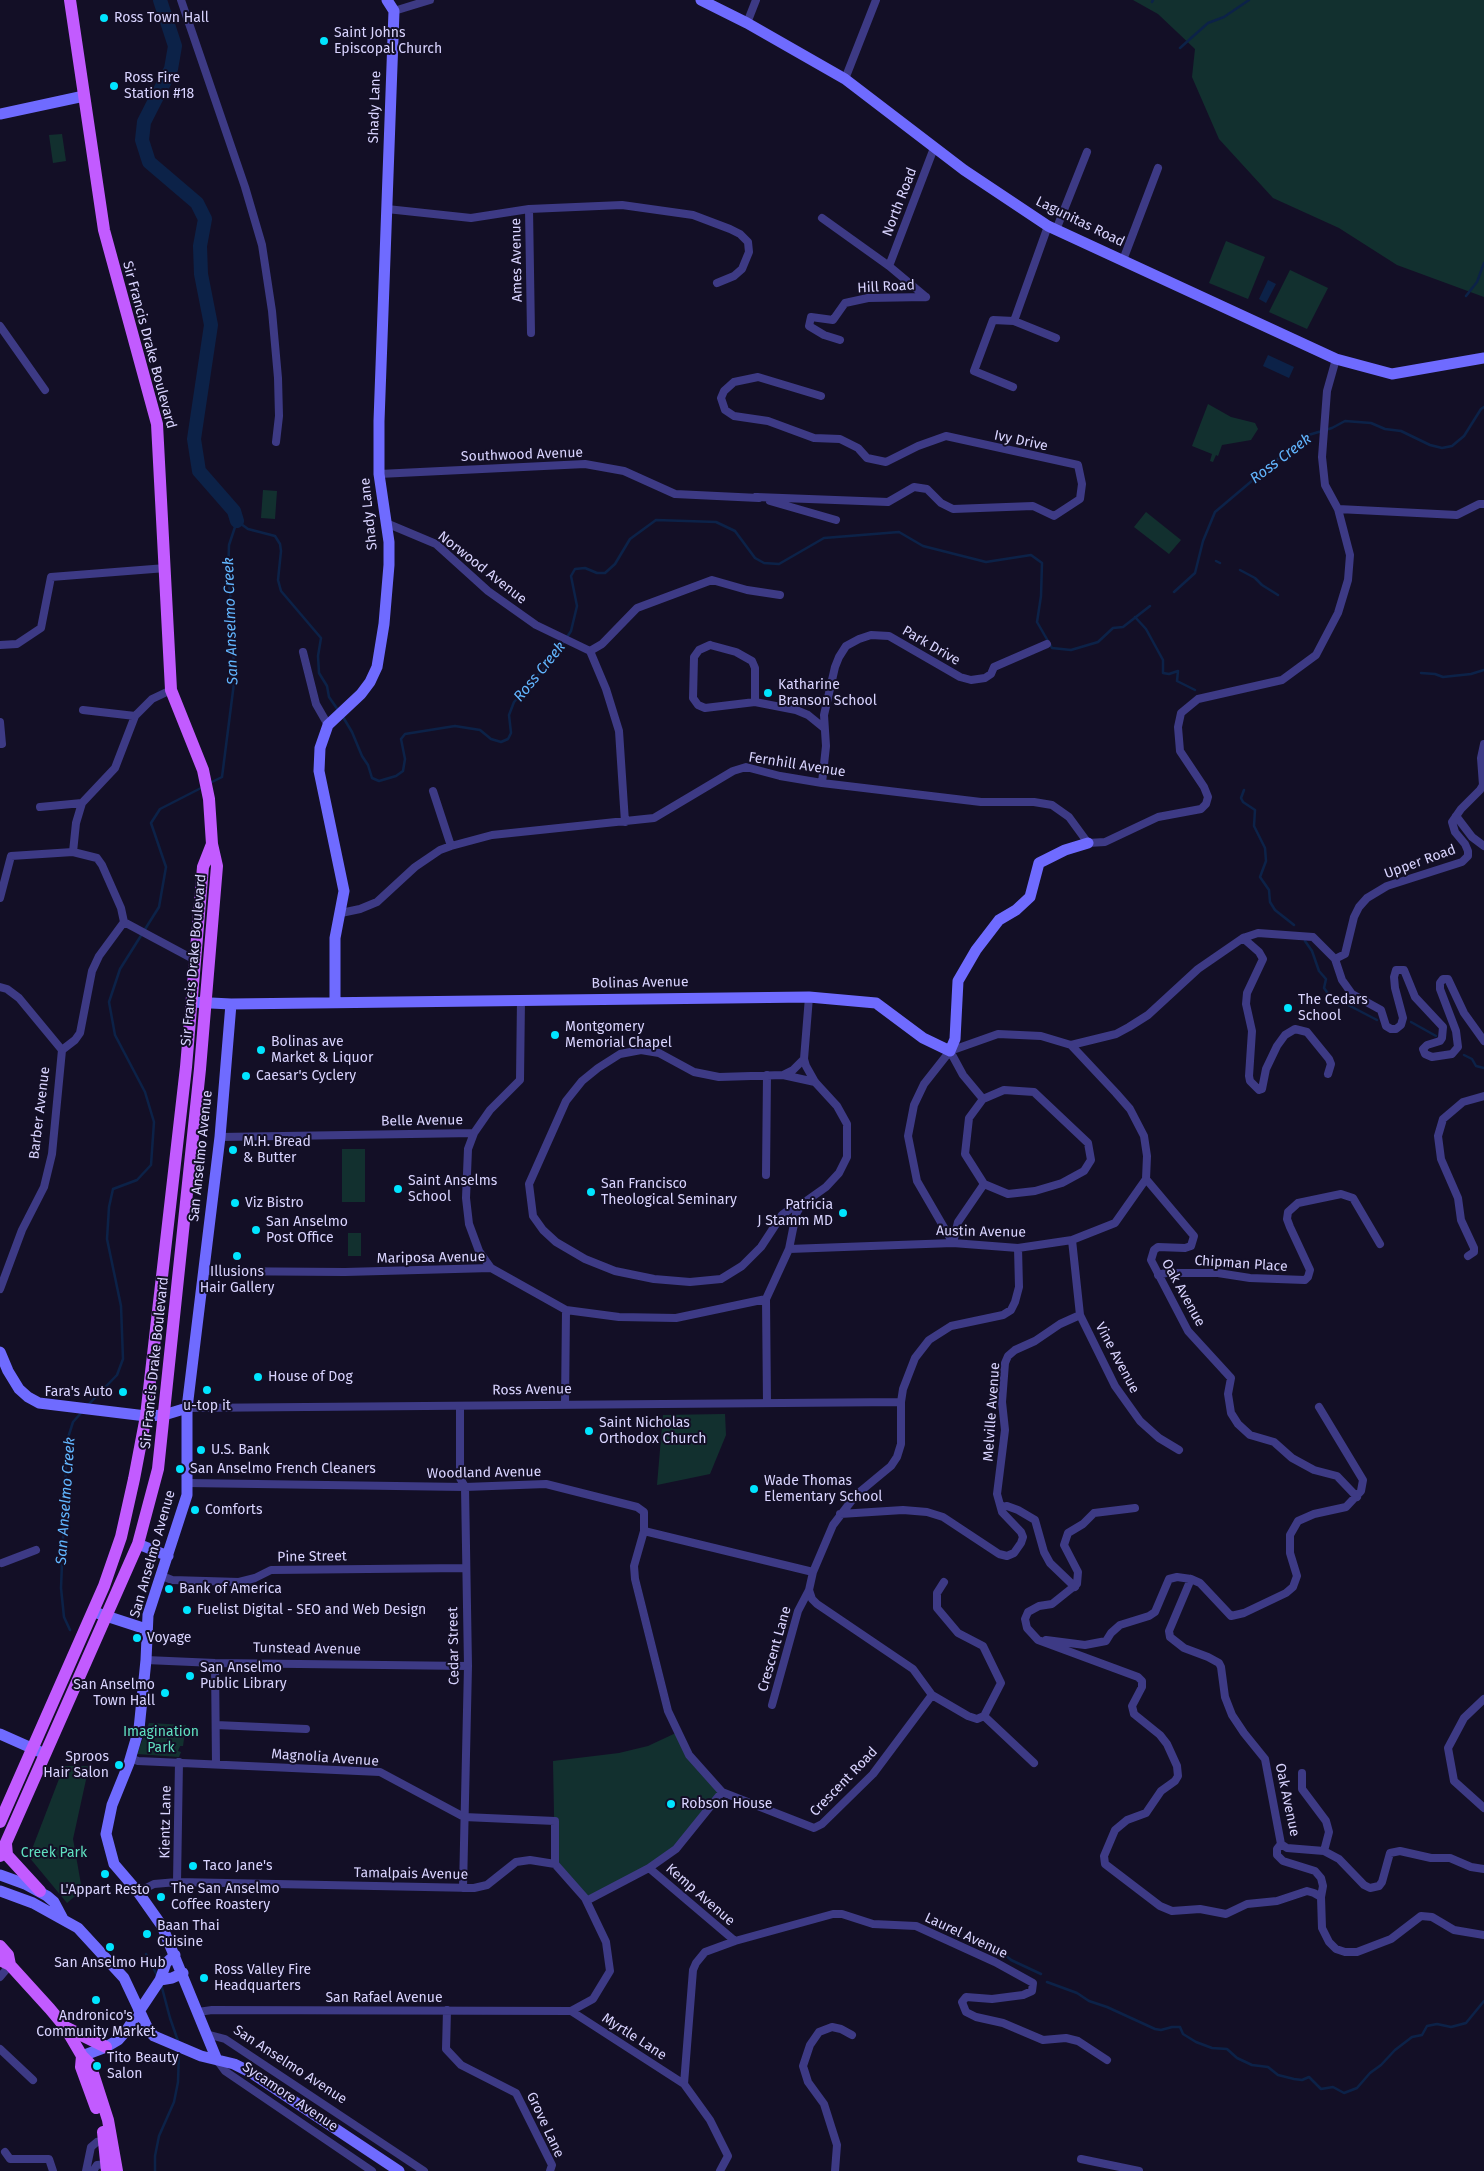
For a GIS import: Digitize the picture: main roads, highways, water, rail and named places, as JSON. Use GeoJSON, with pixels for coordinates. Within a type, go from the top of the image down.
{"type":"FeatureCollection","features":[{"type":"Feature","properties":{"kind":"main road","name":"Sir Francis Drake Boulevard"},"geometry":{"type":"LineString","coordinates":[[0,1856],[138,1544],[158,1469],[217,866],[212,844],[209,799],[203,770],[171,690],[157,424],[108,247],[98,198],[70,0]]}},
{"type":"Feature","properties":{"kind":"main road","name":"Sir Francis Drake Boulevard"},"geometry":{"type":"LineString","coordinates":[[0,1822],[82,1635],[94,1612],[121,1537],[146,1416],[186,1068],[203,867],[212,844]]}},
{"type":"Feature","properties":{"kind":"main road"},"geometry":{"type":"LineString","coordinates":[[6,1844],[7,1855],[40,1891]]}},
{"type":"Feature","properties":{"kind":"main road"},"geometry":{"type":"LineString","coordinates":[[0,1946],[8,1955],[5,1962],[65,2026],[82,2056],[90,2064],[108,2120],[111,2168]]}},
{"type":"Feature","properties":{"kind":"main road"},"geometry":{"type":"LineString","coordinates":[[65,2026],[106,2047]]}},
{"type":"Feature","properties":{"kind":"main road"},"geometry":{"type":"LineString","coordinates":[[82,2056],[81,2067],[98,2115],[111,2168]]}},
{"type":"Feature","properties":{"kind":"water"},"geometry":{"type":"Polygon","coordinates":[[[1268,280],[1276,284],[1266,303],[1259,299],[1268,280]]]}},
{"type":"Feature","properties":{"kind":"water"},"geometry":{"type":"Polygon","coordinates":[[[1268,355],[1294,367],[1289,378],[1263,366],[1268,355]]]}},
{"type":"Feature","properties":{"kind":"waterway"},"geometry":{"type":"LineString","coordinates":[[160,0],[175,46],[171,69],[144,122],[142,140],[149,162],[197,203],[205,219],[200,246],[201,274],[211,325],[194,439],[199,471],[234,511],[237,521]]}},
{"type":"Feature","properties":{"kind":"waterway"},"geometry":{"type":"LineString","coordinates":[[1180,48],[1208,23],[1224,17],[1249,0]]}},
{"type":"Feature","properties":{"kind":"waterway"},"geometry":{"type":"LineString","coordinates":[[1466,296],[1477,282],[1484,263]]}},
{"type":"Feature","properties":{"kind":"waterway","name":"Ross Creek"},"geometry":{"type":"LineString","coordinates":[[1174,592],[1195,573],[1203,541],[1215,512],[1305,436],[1332,428],[1345,421],[1371,423],[1385,429],[1401,431],[1430,445],[1442,448],[1452,446],[1464,436],[1484,407]]}},
{"type":"Feature","properties":{"kind":"waterway","name":"Ross Creek"},"geometry":{"type":"LineString","coordinates":[[343,717],[368,765],[372,778],[379,781],[396,776],[403,771],[405,759],[401,739],[405,734],[455,726],[480,730],[491,739],[501,742],[508,739],[511,733],[509,715],[514,702],[554,657],[571,631],[577,606],[571,576],[575,569],[585,568],[597,573],[605,573],[615,564],[630,539],[656,520],[716,522],[735,531],[755,558],[764,563],[779,564],[824,538],[899,532],[923,546],[986,562],[1031,555],[1042,563],[1041,596],[1037,622],[1052,648],[1071,650],[1098,642],[1113,628],[1123,627],[1150,606]]}},
{"type":"Feature","properties":{"kind":"waterway","name":"San Anselmo Creek"},"geometry":{"type":"LineString","coordinates":[[210,783],[222,777],[234,683],[233,621],[228,576],[229,545],[237,521],[248,529],[275,536],[280,544],[278,580],[281,591],[321,638],[318,656],[319,673],[327,686],[329,697],[338,710]]}},
{"type":"Feature","properties":{"kind":"waterway"},"geometry":{"type":"LineString","coordinates":[[1216,561],[1220,563]]}},
{"type":"Feature","properties":{"kind":"waterway"},"geometry":{"type":"LineString","coordinates":[[1240,570],[1255,578],[1278,595]]}},
{"type":"Feature","properties":{"kind":"waterway"},"geometry":{"type":"LineString","coordinates":[[1135,617],[1146,629],[1163,660],[1163,673],[1169,674],[1178,671],[1177,681],[1195,690]]}},
{"type":"Feature","properties":{"kind":"waterway"},"geometry":{"type":"LineString","coordinates":[[1421,673],[1435,674],[1443,677],[1471,674],[1484,670]]}},
{"type":"Feature","properties":{"kind":"waterway","name":"San Anselmo Creek"},"geometry":{"type":"LineString","coordinates":[[88,1405],[117,1375],[123,1359],[121,1306],[107,1239],[109,1207],[113,1189],[137,1180],[151,1165],[154,1122],[145,1092],[115,1035],[109,1002],[120,969],[159,907],[166,867],[151,823],[160,809],[203,787]]}},
{"type":"Feature","properties":{"kind":"waterway"},"geometry":{"type":"LineString","coordinates":[[1244,790],[1241,798],[1243,802],[1255,810],[1254,826],[1265,848],[1266,861],[1260,877],[1269,890],[1270,902],[1275,910],[1294,925]]}},
{"type":"Feature","properties":{"kind":"waterway"},"geometry":{"type":"LineString","coordinates":[[1305,941],[1312,951],[1319,971],[1326,979],[1324,988],[1329,995],[1377,1020]]}},
{"type":"Feature","properties":{"kind":"waterway"},"geometry":{"type":"LineString","coordinates":[[1411,1022],[1436,1036]]}},
{"type":"Feature","properties":{"kind":"waterway"},"geometry":{"type":"LineString","coordinates":[[1464,1055],[1472,1059],[1476,1066],[1484,1068]]}},
{"type":"Feature","properties":{"kind":"waterway","name":"San Anselmo Creek"},"geometry":{"type":"LineString","coordinates":[[70,1630],[64,1617],[61,1588],[67,1441],[73,1422],[81,1413]]}},
{"type":"Feature","properties":{"kind":"waterway"},"geometry":{"type":"LineString","coordinates":[[996,1947],[1011,1960],[1041,1974]]}},
{"type":"Feature","properties":{"kind":"waterway","name":"San Anselmo Creek"},"geometry":{"type":"LineString","coordinates":[[146,1954],[157,1975]]}},
{"type":"Feature","properties":{"kind":"waterway"},"geometry":{"type":"LineString","coordinates":[[1047,1982],[1077,1993],[1089,2001],[1107,2007],[1155,2029],[1180,2027],[1183,2034],[1196,2042],[1212,2048],[1227,2049],[1237,2058],[1252,2065],[1268,2067],[1278,2075],[1302,2080],[1309,2077],[1321,2089],[1333,2087],[1344,2093],[1357,2088],[1395,2050],[1412,2037],[1422,2035],[1427,2026],[1437,2024],[1451,2027],[1466,2023],[1484,2001]]}},
{"type":"Feature","properties":{"kind":"waterway","name":"San Anselmo Creek"},"geometry":{"type":"LineString","coordinates":[[161,1984],[178,2041]]}},
{"type":"Feature","properties":{"kind":"waterway","name":"San Anselmo Creek"},"geometry":{"type":"LineString","coordinates":[[155,2171],[155,2156],[159,2136],[174,2102],[178,2082],[179,2052]]}},
{"type":"Feature","properties":{"kind":"place","name":"Ross Town Hall"},"geometry":{"type":"Point","coordinates":[104,18]}},
{"type":"Feature","properties":{"kind":"place","name":"Saint Johns Episcopal Church"},"geometry":{"type":"Point","coordinates":[324,41]}},
{"type":"Feature","properties":{"kind":"place","name":"Ross Fire Station #18"},"geometry":{"type":"Point","coordinates":[114,86]}},
{"type":"Feature","properties":{"kind":"place","name":"Katharine Branson School"},"geometry":{"type":"Point","coordinates":[768,693]}},
{"type":"Feature","properties":{"kind":"place","name":"The Cedars School"},"geometry":{"type":"Point","coordinates":[1288,1008]}},
{"type":"Feature","properties":{"kind":"place","name":"Montgomery Memorial Chapel"},"geometry":{"type":"Point","coordinates":[555,1035]}},
{"type":"Feature","properties":{"kind":"place","name":"Bolinas ave Market & Liquor"},"geometry":{"type":"Point","coordinates":[261,1050]}},
{"type":"Feature","properties":{"kind":"place","name":"Caesar's Cyclery"},"geometry":{"type":"Point","coordinates":[246,1076]}},
{"type":"Feature","properties":{"kind":"place","name":"M.H. Bread & Butter"},"geometry":{"type":"Point","coordinates":[233,1150]}},
{"type":"Feature","properties":{"kind":"place","name":"Saint Anselms School"},"geometry":{"type":"Point","coordinates":[398,1189]}},
{"type":"Feature","properties":{"kind":"place","name":"San Francisco Theological Seminary"},"geometry":{"type":"Point","coordinates":[591,1192]}},
{"type":"Feature","properties":{"kind":"place","name":"Viz Bistro"},"geometry":{"type":"Point","coordinates":[235,1203]}},
{"type":"Feature","properties":{"kind":"place","name":"Patricia J Stamm MD"},"geometry":{"type":"Point","coordinates":[843,1213]}},
{"type":"Feature","properties":{"kind":"place","name":"San Anselmo Post Office"},"geometry":{"type":"Point","coordinates":[256,1230]}},
{"type":"Feature","properties":{"kind":"place","name":"Illusions Hair Gallery"},"geometry":{"type":"Point","coordinates":[237,1256]}},
{"type":"Feature","properties":{"kind":"place","name":"House of Dog"},"geometry":{"type":"Point","coordinates":[258,1377]}},
{"type":"Feature","properties":{"kind":"place","name":"u-top it"},"geometry":{"type":"Point","coordinates":[207,1390]}},
{"type":"Feature","properties":{"kind":"place","name":"Fara's Auto"},"geometry":{"type":"Point","coordinates":[123,1392]}},
{"type":"Feature","properties":{"kind":"place","name":"Saint Nicholas Orthodox Church"},"geometry":{"type":"Point","coordinates":[589,1431]}},
{"type":"Feature","properties":{"kind":"place","name":"U.S. Bank"},"geometry":{"type":"Point","coordinates":[201,1450]}},
{"type":"Feature","properties":{"kind":"place","name":"San Anselmo French Cleaners"},"geometry":{"type":"Point","coordinates":[180,1469]}},
{"type":"Feature","properties":{"kind":"place","name":"Wade Thomas Elementary School"},"geometry":{"type":"Point","coordinates":[754,1489]}},
{"type":"Feature","properties":{"kind":"place","name":"Comforts"},"geometry":{"type":"Point","coordinates":[195,1510]}},
{"type":"Feature","properties":{"kind":"place","name":"Bank of America"},"geometry":{"type":"Point","coordinates":[169,1589]}},
{"type":"Feature","properties":{"kind":"place","name":"Fuelist Digital - SEO and Web Design"},"geometry":{"type":"Point","coordinates":[187,1610]}},
{"type":"Feature","properties":{"kind":"place","name":"Voyage"},"geometry":{"type":"Point","coordinates":[137,1638]}},
{"type":"Feature","properties":{"kind":"place","name":"San Anselmo Public Library"},"geometry":{"type":"Point","coordinates":[190,1676]}},
{"type":"Feature","properties":{"kind":"place","name":"San Anselmo Town Hall"},"geometry":{"type":"Point","coordinates":[165,1693]}},
{"type":"Feature","properties":{"kind":"place","name":"Sproos Hair Salon"},"geometry":{"type":"Point","coordinates":[119,1765]}},
{"type":"Feature","properties":{"kind":"place","name":"Robson House"},"geometry":{"type":"Point","coordinates":[671,1804]}},
{"type":"Feature","properties":{"kind":"place","name":"Taco Jane's"},"geometry":{"type":"Point","coordinates":[193,1866]}},
{"type":"Feature","properties":{"kind":"place","name":"L'Appart Resto"},"geometry":{"type":"Point","coordinates":[105,1874]}},
{"type":"Feature","properties":{"kind":"place","name":"The San Anselmo Coffee Roastery"},"geometry":{"type":"Point","coordinates":[161,1897]}},
{"type":"Feature","properties":{"kind":"place","name":"Baan Thai Cuisine"},"geometry":{"type":"Point","coordinates":[147,1934]}},
{"type":"Feature","properties":{"kind":"place","name":"San Anselmo Hub"},"geometry":{"type":"Point","coordinates":[110,1947]}},
{"type":"Feature","properties":{"kind":"place","name":"Ross Valley Fire Headquarters"},"geometry":{"type":"Point","coordinates":[204,1978]}},
{"type":"Feature","properties":{"kind":"place","name":"Andronico's Community Market"},"geometry":{"type":"Point","coordinates":[96,2000]}},
{"type":"Feature","properties":{"kind":"place","name":"Tito Beauty Salon"},"geometry":{"type":"Point","coordinates":[97,2066]}},
{"type":"Feature","properties":{"kind":"park label","name":"Imagination Park"},"geometry":{"type":"Point","coordinates":[161,1740]}},
{"type":"Feature","properties":{"kind":"park label","name":"Creek Park"},"geometry":{"type":"Point","coordinates":[54,1853]}}]}
